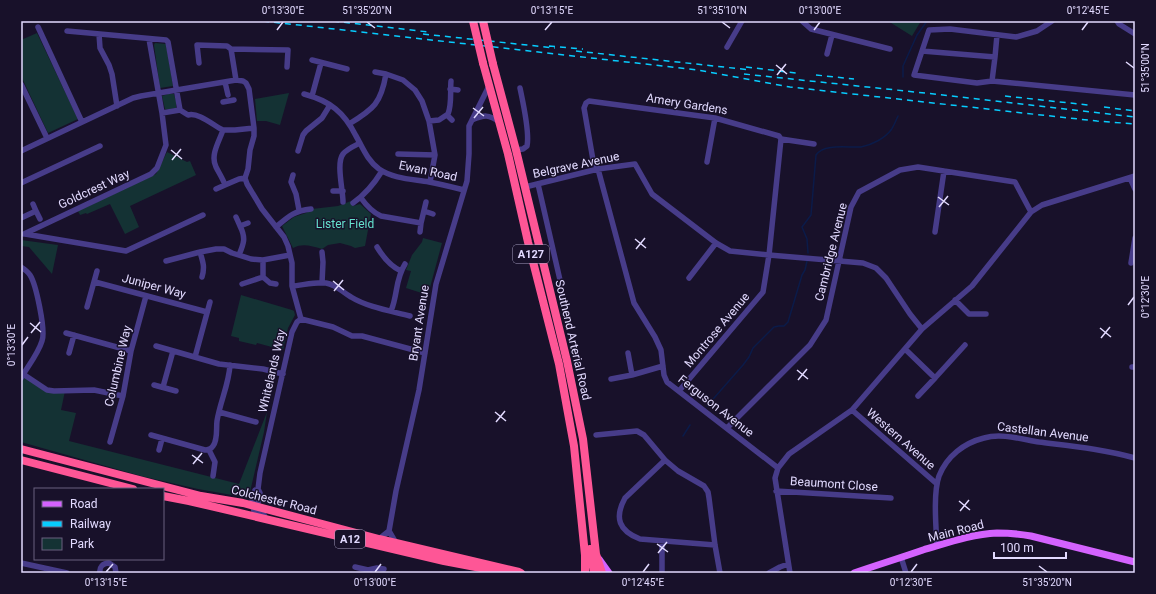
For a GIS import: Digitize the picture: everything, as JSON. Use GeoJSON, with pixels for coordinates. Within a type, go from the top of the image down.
{"type":"FeatureCollection","features":[{"type":"Feature","properties":{"kind":"highway","name":"Southend Arterial Road"},"geometry":{"type":"LineString","coordinates":[[473,21],[483,64],[508,154],[559,364],[574,446],[584,555],[584,572]]}},
{"type":"Feature","properties":{"kind":"highway","name":"Southend Arterial Road"},"geometry":{"type":"LineString","coordinates":[[483,21],[567,361],[583,439],[595,548],[602,573]]}},
{"type":"Feature","properties":{"kind":"highway","name":"A127"},"geometry":{"type":"LineString","coordinates":[[583,439],[586,503],[594,573]]}},
{"type":"Feature","properties":{"kind":"highway","name":"A127"},"geometry":{"type":"LineString","coordinates":[[574,446],[578,456],[586,503]]}},
{"type":"Feature","properties":{"kind":"highway","name":"Colchester Road"},"geometry":{"type":"LineString","coordinates":[[21,449],[201,496],[253,506],[379,539],[494,565],[521,573]]}},
{"type":"Feature","properties":{"kind":"highway"},"geometry":{"type":"LineString","coordinates":[[21,460],[105,482],[122,488]]}},
{"type":"Feature","properties":{"kind":"highway","name":"Colchester Road"},"geometry":{"type":"LineString","coordinates":[[164,496],[444,561],[507,573]]}},
{"type":"Feature","properties":{"kind":"highway"},"geometry":{"type":"LineString","coordinates":[[245,514],[253,506]]}},
{"type":"Feature","properties":{"kind":"main road","name":"Main Road"},"geometry":{"type":"LineString","coordinates":[[854,573],[901,557],[966,538],[984,534],[999,533],[1016,534],[1060,543],[1135,562]]}},
{"type":"Feature","properties":{"kind":"main road"},"geometry":{"type":"LineString","coordinates":[[595,548],[599,559],[608,573]]}},
{"type":"Feature","properties":{"kind":"street"},"geometry":{"type":"LineString","coordinates":[[727,47],[742,21]]}},
{"type":"Feature","properties":{"kind":"street"},"geometry":{"type":"LineString","coordinates":[[802,21],[811,28],[832,35],[890,49]]}},
{"type":"Feature","properties":{"kind":"street"},"geometry":{"type":"LineString","coordinates":[[1052,21],[1037,31],[1016,38],[950,29],[929,30],[914,74],[977,83],[992,81],[1135,95]]}},
{"type":"Feature","properties":{"kind":"street"},"geometry":{"type":"LineString","coordinates":[[1117,21],[1119,24],[1135,34]]}},
{"type":"Feature","properties":{"kind":"street"},"geometry":{"type":"LineString","coordinates":[[38,27],[82,122]]}},
{"type":"Feature","properties":{"kind":"street"},"geometry":{"type":"LineString","coordinates":[[67,32],[166,40],[168,42],[180,110]]}},
{"type":"Feature","properties":{"kind":"street"},"geometry":{"type":"LineString","coordinates":[[99,34],[100,48],[112,74],[117,106]]}},
{"type":"Feature","properties":{"kind":"street"},"geometry":{"type":"LineString","coordinates":[[827,54],[832,35]]}},
{"type":"Feature","properties":{"kind":"street"},"geometry":{"type":"LineString","coordinates":[[992,81],[997,35]]}},
{"type":"Feature","properties":{"kind":"street"},"geometry":{"type":"LineString","coordinates":[[149,39],[162,113],[180,110],[188,115],[192,114],[209,120],[223,130],[254,128]]}},
{"type":"Feature","properties":{"kind":"street"},"geometry":{"type":"LineString","coordinates":[[199,63],[197,45],[227,46],[231,49],[288,50],[288,67]]}},
{"type":"Feature","properties":{"kind":"street"},"geometry":{"type":"LineString","coordinates":[[231,49],[236,80]]}},
{"type":"Feature","properties":{"kind":"street"},"geometry":{"type":"LineString","coordinates":[[922,51],[995,57]]}},
{"type":"Feature","properties":{"kind":"street"},"geometry":{"type":"LineString","coordinates":[[312,60],[346,69]]}},
{"type":"Feature","properties":{"kind":"street"},"geometry":{"type":"LineString","coordinates":[[312,96],[321,63]]}},
{"type":"Feature","properties":{"kind":"street"},"geometry":{"type":"LineString","coordinates":[[375,72],[403,80],[415,90],[425,106],[434,155],[430,182]]}},
{"type":"Feature","properties":{"kind":"street"},"geometry":{"type":"LineString","coordinates":[[349,124],[376,104],[382,93],[386,74]]}},
{"type":"Feature","properties":{"kind":"street"},"geometry":{"type":"LineString","coordinates":[[21,151],[133,98],[236,80],[243,81],[249,89],[254,128],[254,136],[245,178],[262,209],[286,242],[292,263],[292,286],[301,319]]}},
{"type":"Feature","properties":{"kind":"street"},"geometry":{"type":"LineString","coordinates":[[429,122],[439,120],[447,115],[450,106],[451,81]]}},
{"type":"Feature","properties":{"kind":"street"},"geometry":{"type":"LineString","coordinates":[[225,82],[229,100]]}},
{"type":"Feature","properties":{"kind":"street"},"geometry":{"type":"LineString","coordinates":[[21,84],[47,138]]}},
{"type":"Feature","properties":{"kind":"street","name":"Bryant Avenue"},"geometry":{"type":"LineString","coordinates":[[389,532],[396,491],[419,390],[436,284],[467,181],[469,126],[489,86]]}},
{"type":"Feature","properties":{"kind":"street"},"geometry":{"type":"LineString","coordinates":[[516,150],[523,149],[528,146],[525,115],[520,88]]}},
{"type":"Feature","properties":{"kind":"street"},"geometry":{"type":"LineString","coordinates":[[450,89],[458,90]]}},
{"type":"Feature","properties":{"kind":"street","name":"Ewan Road"},"geometry":{"type":"LineString","coordinates":[[304,94],[321,100],[337,109],[349,124],[366,156],[382,171],[396,177],[430,182],[464,190]]}},
{"type":"Feature","properties":{"kind":"street","name":"Amery Gardens"},"geometry":{"type":"LineString","coordinates":[[598,170],[593,160],[584,108],[586,103],[589,101],[715,118],[779,136],[781,139],[814,144]]}},
{"type":"Feature","properties":{"kind":"street"},"geometry":{"type":"LineString","coordinates":[[298,151],[303,134],[322,118],[330,105]]}},
{"type":"Feature","properties":{"kind":"street","name":"Goldcrest Way"},"geometry":{"type":"LineString","coordinates":[[23,234],[151,174],[157,168],[166,145],[162,113]]}},
{"type":"Feature","properties":{"kind":"street"},"geometry":{"type":"LineString","coordinates":[[447,115],[452,120]]}},
{"type":"Feature","properties":{"kind":"street"},"geometry":{"type":"LineString","coordinates":[[472,120],[483,116],[489,116],[499,122]]}},
{"type":"Feature","properties":{"kind":"street"},"geometry":{"type":"LineString","coordinates":[[707,162],[715,118]]}},
{"type":"Feature","properties":{"kind":"street"},"geometry":{"type":"LineString","coordinates":[[223,130],[213,157],[225,185]]}},
{"type":"Feature","properties":{"kind":"street"},"geometry":{"type":"LineString","coordinates":[[769,255],[781,139]]}},
{"type":"Feature","properties":{"kind":"street"},"geometry":{"type":"LineString","coordinates":[[343,202],[340,166],[342,156],[345,152],[360,143]]}},
{"type":"Feature","properties":{"kind":"street"},"geometry":{"type":"LineString","coordinates":[[21,183],[100,146]]}},
{"type":"Feature","properties":{"kind":"street"},"geometry":{"type":"LineString","coordinates":[[398,154],[434,155]]}},
{"type":"Feature","properties":{"kind":"street","name":"Belgrave Avenue"},"geometry":{"type":"LineString","coordinates":[[525,187],[598,170],[635,164],[652,194],[716,243],[730,250],[863,263],[876,268],[886,278],[922,329]]}},
{"type":"Feature","properties":{"kind":"street","name":"Cambridge Avenue"},"geometry":{"type":"LineString","coordinates":[[727,428],[810,345],[826,320],[851,207],[859,192],[900,170],[918,167],[1015,182],[1031,212]]}},
{"type":"Feature","properties":{"kind":"street","name":"Ferguson Avenue"},"geometry":{"type":"LineString","coordinates":[[598,170],[634,304],[662,350],[664,375],[667,382],[778,468]]}},
{"type":"Feature","properties":{"kind":"street"},"geometry":{"type":"LineString","coordinates":[[353,202],[372,187],[382,171]]}},
{"type":"Feature","properties":{"kind":"street"},"geometry":{"type":"LineString","coordinates":[[935,232],[944,171]]}},
{"type":"Feature","properties":{"kind":"street"},"geometry":{"type":"LineString","coordinates":[[293,175],[291,182],[296,194],[299,210]]}},
{"type":"Feature","properties":{"kind":"street"},"geometry":{"type":"LineString","coordinates":[[790,573],[775,478],[778,468],[790,454],[852,410],[922,329],[972,286],[1031,212],[1042,205],[1133,177],[1135,189]]}},
{"type":"Feature","properties":{"kind":"street"},"geometry":{"type":"LineString","coordinates":[[216,189],[245,178]]}},
{"type":"Feature","properties":{"kind":"street"},"geometry":{"type":"LineString","coordinates":[[538,184],[560,280]]}},
{"type":"Feature","properties":{"kind":"street"},"geometry":{"type":"LineString","coordinates":[[333,192],[343,191]]}},
{"type":"Feature","properties":{"kind":"street"},"geometry":{"type":"LineString","coordinates":[[360,198],[375,213],[381,216],[421,223]]}},
{"type":"Feature","properties":{"kind":"street"},"geometry":{"type":"LineString","coordinates":[[420,232],[426,202]]}},
{"type":"Feature","properties":{"kind":"street"},"geometry":{"type":"LineString","coordinates":[[33,204],[40,219]]}},
{"type":"Feature","properties":{"kind":"street"},"geometry":{"type":"LineString","coordinates":[[276,227],[299,210],[311,209]]}},
{"type":"Feature","properties":{"kind":"street"},"geometry":{"type":"LineString","coordinates":[[424,211],[433,214]]}},
{"type":"Feature","properties":{"kind":"street"},"geometry":{"type":"LineString","coordinates":[[21,218],[36,212]]}},
{"type":"Feature","properties":{"kind":"street"},"geometry":{"type":"LineString","coordinates":[[23,234],[126,251],[203,215]]}},
{"type":"Feature","properties":{"kind":"street"},"geometry":{"type":"LineString","coordinates":[[236,217],[244,235],[239,255]]}},
{"type":"Feature","properties":{"kind":"street"},"geometry":{"type":"LineString","coordinates":[[240,226],[248,223]]}},
{"type":"Feature","properties":{"kind":"street"},"geometry":{"type":"LineString","coordinates":[[1131,263],[1135,238]]}},
{"type":"Feature","properties":{"kind":"street"},"geometry":{"type":"LineString","coordinates":[[689,278],[716,243]]}},
{"type":"Feature","properties":{"kind":"street"},"geometry":{"type":"LineString","coordinates":[[377,247],[394,268],[401,271]]}},
{"type":"Feature","properties":{"kind":"street"},"geometry":{"type":"LineString","coordinates":[[166,261],[216,249],[224,249],[251,259],[262,260],[290,255]]}},
{"type":"Feature","properties":{"kind":"street"},"geometry":{"type":"LineString","coordinates":[[200,252],[204,270],[202,278]]}},
{"type":"Feature","properties":{"kind":"street"},"geometry":{"type":"LineString","coordinates":[[322,252],[322,283]]}},
{"type":"Feature","properties":{"kind":"street","name":"Montrose Avenue"},"geometry":{"type":"LineString","coordinates":[[679,391],[763,292],[769,255]]}},
{"type":"Feature","properties":{"kind":"street"},"geometry":{"type":"LineString","coordinates":[[262,260],[263,277],[270,283],[276,284]]}},
{"type":"Feature","properties":{"kind":"street"},"geometry":{"type":"LineString","coordinates":[[391,311],[395,301],[397,281],[405,264]]}},
{"type":"Feature","properties":{"kind":"street"},"geometry":{"type":"LineString","coordinates":[[21,267],[30,276],[35,287],[43,328],[43,339],[38,352],[22,376],[47,390],[94,390],[123,396]]}},
{"type":"Feature","properties":{"kind":"street"},"geometry":{"type":"LineString","coordinates":[[88,307],[98,271]]}},
{"type":"Feature","properties":{"kind":"street"},"geometry":{"type":"LineString","coordinates":[[242,284],[263,277]]}},
{"type":"Feature","properties":{"kind":"street","name":"Juniper Way"},"geometry":{"type":"LineString","coordinates":[[95,282],[207,312]]}},
{"type":"Feature","properties":{"kind":"street"},"geometry":{"type":"LineString","coordinates":[[292,286],[322,283],[334,285],[350,297],[364,303],[410,316]]}},
{"type":"Feature","properties":{"kind":"street","name":"Columbine Way"},"geometry":{"type":"LineString","coordinates":[[110,442],[123,396],[131,351],[146,296]]}},
{"type":"Feature","properties":{"kind":"street"},"geometry":{"type":"LineString","coordinates":[[955,300],[969,314],[986,314]]}},
{"type":"Feature","properties":{"kind":"street"},"geometry":{"type":"LineString","coordinates":[[195,357],[210,302]]}},
{"type":"Feature","properties":{"kind":"street","name":"Whitelands Way"},"geometry":{"type":"LineString","coordinates":[[253,506],[258,503],[260,494],[258,489],[264,452],[294,327],[297,322],[301,319],[333,327],[352,336],[362,336],[425,353]]}},
{"type":"Feature","properties":{"kind":"street"},"geometry":{"type":"LineString","coordinates":[[66,333],[131,351]]}},
{"type":"Feature","properties":{"kind":"street"},"geometry":{"type":"LineString","coordinates":[[70,353],[74,335]]}},
{"type":"Feature","properties":{"kind":"street"},"geometry":{"type":"LineString","coordinates":[[918,396],[965,345]]}},
{"type":"Feature","properties":{"kind":"street"},"geometry":{"type":"LineString","coordinates":[[156,346],[219,364],[263,369],[283,374]]}},
{"type":"Feature","properties":{"kind":"street"},"geometry":{"type":"LineString","coordinates":[[905,349],[935,378]]}},
{"type":"Feature","properties":{"kind":"street"},"geometry":{"type":"LineString","coordinates":[[163,387],[173,351]]}},
{"type":"Feature","properties":{"kind":"street"},"geometry":{"type":"LineString","coordinates":[[628,353],[632,375]]}},
{"type":"Feature","properties":{"kind":"street"},"geometry":{"type":"LineString","coordinates":[[209,450],[214,443],[218,412],[229,376],[230,365]]}},
{"type":"Feature","properties":{"kind":"street"},"geometry":{"type":"LineString","coordinates":[[611,379],[632,375],[663,366]]}},
{"type":"Feature","properties":{"kind":"street"},"geometry":{"type":"LineString","coordinates":[[154,385],[176,391]]}},
{"type":"Feature","properties":{"kind":"street","name":"Western Avenue"},"geometry":{"type":"LineString","coordinates":[[852,410],[937,484]]}},
{"type":"Feature","properties":{"kind":"street"},"geometry":{"type":"LineString","coordinates":[[218,412],[256,422]]}},
{"type":"Feature","properties":{"kind":"street"},"geometry":{"type":"LineString","coordinates":[[596,435],[637,431],[644,435],[665,460],[678,471],[704,486],[708,492],[720,573]]}},
{"type":"Feature","properties":{"kind":"street"},"geometry":{"type":"LineString","coordinates":[[151,435],[209,450]]}},
{"type":"Feature","properties":{"kind":"street","name":"Castellan Avenue"},"geometry":{"type":"LineString","coordinates":[[937,546],[937,484],[944,467],[956,452],[968,444],[992,437],[1012,438],[1110,452],[1135,458]]}},
{"type":"Feature","properties":{"kind":"street"},"geometry":{"type":"LineString","coordinates":[[158,450],[162,438]]}},
{"type":"Feature","properties":{"kind":"street"},"geometry":{"type":"LineString","coordinates":[[209,450],[215,462],[213,476]]}},
{"type":"Feature","properties":{"kind":"street"},"geometry":{"type":"LineString","coordinates":[[665,460],[625,498],[621,505],[619,514],[621,524],[625,531],[640,539],[715,545]]}},
{"type":"Feature","properties":{"kind":"street"},"geometry":{"type":"LineString","coordinates":[[122,488],[125,476]]}},
{"type":"Feature","properties":{"kind":"street"},"geometry":{"type":"LineString","coordinates":[[105,482],[109,488]]}},
{"type":"Feature","properties":{"kind":"street","name":"Beaumont Close"},"geometry":{"type":"LineString","coordinates":[[776,491],[891,498]]}},
{"type":"Feature","properties":{"kind":"street","name":"A12"},"geometry":{"type":"LineString","coordinates":[[253,506],[254,511],[263,513],[266,519]]}},
{"type":"Feature","properties":{"kind":"street"},"geometry":{"type":"LineString","coordinates":[[379,539],[389,532],[396,543]]}},
{"type":"Feature","properties":{"kind":"street"},"geometry":{"type":"LineString","coordinates":[[662,541],[662,573]]}},
{"type":"Feature","properties":{"kind":"street"},"geometry":{"type":"LineString","coordinates":[[901,557],[906,573]]}},
{"type":"Feature","properties":{"kind":"street"},"geometry":{"type":"LineString","coordinates":[[100,573],[102,565],[107,561],[115,567],[116,573]]}},
{"type":"Feature","properties":{"kind":"street"},"geometry":{"type":"LineString","coordinates":[[21,563],[67,573]]}},
{"type":"Feature","properties":{"kind":"street"},"geometry":{"type":"LineString","coordinates":[[769,573],[780,566],[788,564]]}},
{"type":"Feature","properties":{"kind":"street"},"geometry":{"type":"LineString","coordinates":[[355,566],[368,570],[377,568],[384,569]]}},
{"type":"Feature","properties":{"kind":"green space"},"geometry":{"type":"Polygon","coordinates":[[[888,21],[921,21],[912,36],[888,21]]]}},
{"type":"Feature","properties":{"kind":"green space"},"geometry":{"type":"Polygon","coordinates":[[[37,33],[78,119],[48,133],[21,76],[21,40],[37,33]]]}},
{"type":"Feature","properties":{"kind":"green space"},"geometry":{"type":"Polygon","coordinates":[[[155,43],[166,44],[173,86],[160,88],[154,45],[155,43]]]}},
{"type":"Feature","properties":{"kind":"green space"},"geometry":{"type":"Polygon","coordinates":[[[289,93],[280,125],[266,121],[257,121],[255,99],[289,93]]]}},
{"type":"Feature","properties":{"kind":"green space"},"geometry":{"type":"Polygon","coordinates":[[[174,94],[176,108],[165,109],[162,96],[174,94]]]}},
{"type":"Feature","properties":{"kind":"green space"},"geometry":{"type":"Polygon","coordinates":[[[167,152],[187,162],[190,161],[196,175],[130,206],[139,227],[125,234],[110,204],[87,214],[80,215],[78,211],[156,174],[167,152]]]}},
{"type":"Feature","properties":{"kind":"green space","name":"Lister Field"},"geometry":{"type":"Polygon","coordinates":[[[351,201],[353,206],[360,204],[371,214],[365,246],[355,248],[340,243],[328,245],[322,249],[304,245],[293,248],[282,226],[294,217],[306,213],[312,209],[338,206],[351,201]]]}},
{"type":"Feature","properties":{"kind":"green space"},"geometry":{"type":"Polygon","coordinates":[[[423,238],[442,243],[428,295],[406,288],[411,271],[406,270],[412,255],[422,242],[423,238]]]}},
{"type":"Feature","properties":{"kind":"green space"},"geometry":{"type":"Polygon","coordinates":[[[21,240],[58,245],[52,274],[29,247],[21,246],[21,240]]]}},
{"type":"Feature","properties":{"kind":"green space"},"geometry":{"type":"Polygon","coordinates":[[[241,295],[294,311],[295,315],[288,328],[283,350],[257,343],[256,345],[239,341],[239,338],[231,336],[241,295]]]}},
{"type":"Feature","properties":{"kind":"green space"},"geometry":{"type":"Polygon","coordinates":[[[23,374],[47,390],[65,391],[61,410],[76,413],[69,441],[239,484],[267,412],[264,432],[250,492],[243,497],[198,489],[141,476],[21,442],[21,378],[23,374]]]}},
{"type":"Feature","properties":{"kind":"waterway"},"geometry":{"type":"LineString","coordinates":[[903,77],[903,66],[917,35],[927,21]]}},
{"type":"Feature","properties":{"kind":"waterway"},"geometry":{"type":"LineString","coordinates":[[808,253],[807,239],[802,227],[811,215],[816,155],[820,151],[831,147],[861,147],[874,143],[891,130],[898,116]]}},
{"type":"Feature","properties":{"kind":"waterway"},"geometry":{"type":"LineString","coordinates":[[707,406],[743,365],[753,348],[774,327],[784,326],[788,322],[807,261]]}},
{"type":"Feature","properties":{"kind":"waterway"},"geometry":{"type":"LineString","coordinates":[[683,436],[690,425]]}},
{"type":"Feature","properties":{"kind":"railway"},"geometry":{"type":"LineString","coordinates":[[263,21],[698,70],[790,87],[1135,124]]}},
{"type":"Feature","properties":{"kind":"railway"},"geometry":{"type":"LineString","coordinates":[[333,21],[428,32]]}},
{"type":"Feature","properties":{"kind":"railway"},"geometry":{"type":"LineString","coordinates":[[423,34],[555,48]]}},
{"type":"Feature","properties":{"kind":"railway"},"geometry":{"type":"LineString","coordinates":[[549,46],[583,49]]}},
{"type":"Feature","properties":{"kind":"railway"},"geometry":{"type":"LineString","coordinates":[[576,51],[751,70]]}},
{"type":"Feature","properties":{"kind":"railway"},"geometry":{"type":"LineString","coordinates":[[746,67],[796,73]]}},
{"type":"Feature","properties":{"kind":"railway"},"geometry":{"type":"LineString","coordinates":[[744,74],[1135,117]]}},
{"type":"Feature","properties":{"kind":"railway"},"geometry":{"type":"LineString","coordinates":[[816,75],[854,79]]}},
{"type":"Feature","properties":{"kind":"railway"},"geometry":{"type":"LineString","coordinates":[[1005,96],[1088,105]]}},
{"type":"Feature","properties":{"kind":"railway"},"geometry":{"type":"LineString","coordinates":[[1104,107],[1135,111]]}}]}
